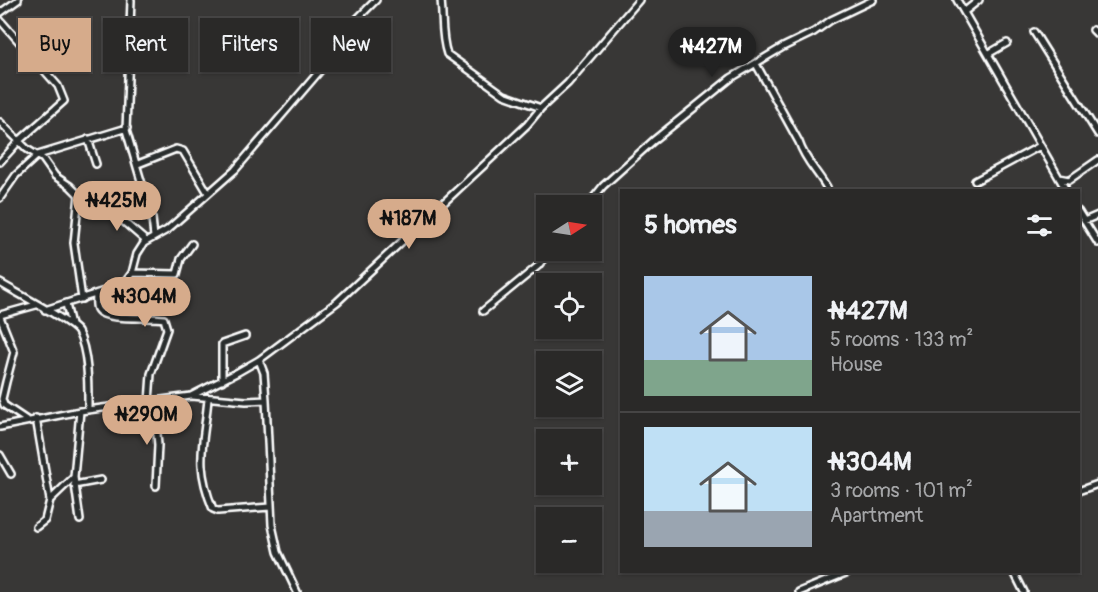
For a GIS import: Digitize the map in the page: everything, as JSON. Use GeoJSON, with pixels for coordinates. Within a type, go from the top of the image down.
{"type":"FeatureCollection","features":[{"type":"Feature","properties":{"kind":"street"},"geometry":{"type":"LineString","coordinates":[[0,13],[18,0]]}},
{"type":"Feature","properties":{"kind":"street"},"geometry":{"type":"LineString","coordinates":[[131,0],[126,130],[138,164],[152,218],[154,237]]}},
{"type":"Feature","properties":{"kind":"street"},"geometry":{"type":"LineString","coordinates":[[45,310],[117,287],[126,281],[132,273],[137,254],[146,242],[167,230],[235,170],[330,59],[353,23],[375,0]]}},
{"type":"Feature","properties":{"kind":"street"},"geometry":{"type":"LineString","coordinates":[[441,0],[444,46],[447,54],[504,95],[541,108]]}},
{"type":"Feature","properties":{"kind":"street"},"geometry":{"type":"LineString","coordinates":[[0,427],[36,418],[191,396],[259,360],[337,302],[527,125],[541,108],[568,83],[639,0]]}},
{"type":"Feature","properties":{"kind":"street"},"geometry":{"type":"LineString","coordinates":[[596,195],[653,141],[731,78],[783,47],[814,32],[831,20],[873,0]]}},
{"type":"Feature","properties":{"kind":"street"},"geometry":{"type":"LineString","coordinates":[[957,0],[1066,189]]}},
{"type":"Feature","properties":{"kind":"street"},"geometry":{"type":"LineString","coordinates":[[964,12],[979,0]]}},
{"type":"Feature","properties":{"kind":"street"},"geometry":{"type":"LineString","coordinates":[[0,20],[58,86],[64,98],[63,103],[19,141],[0,162]]}},
{"type":"Feature","properties":{"kind":"street"},"geometry":{"type":"LineString","coordinates":[[1093,30],[1098,36]]}},
{"type":"Feature","properties":{"kind":"street"},"geometry":{"type":"LineString","coordinates":[[1034,32],[1098,134]]}},
{"type":"Feature","properties":{"kind":"street"},"geometry":{"type":"LineString","coordinates":[[988,54],[1006,43]]}},
{"type":"Feature","properties":{"kind":"street"},"geometry":{"type":"LineString","coordinates":[[756,64],[799,142],[804,156],[819,174],[827,189]]}},
{"type":"Feature","properties":{"kind":"street"},"geometry":{"type":"LineString","coordinates":[[0,122],[27,149],[38,155],[55,176],[79,195],[74,243],[82,299]]}},
{"type":"Feature","properties":{"kind":"street"},"geometry":{"type":"LineString","coordinates":[[0,198],[16,175],[38,155],[127,128]]}},
{"type":"Feature","properties":{"kind":"street"},"geometry":{"type":"LineString","coordinates":[[88,139],[96,164]]}},
{"type":"Feature","properties":{"kind":"street"},"geometry":{"type":"LineString","coordinates":[[975,181],[1040,146]]}},
{"type":"Feature","properties":{"kind":"street"},"geometry":{"type":"LineString","coordinates":[[138,164],[180,149],[208,193]]}},
{"type":"Feature","properties":{"kind":"street"},"geometry":{"type":"LineString","coordinates":[[1067,189],[1069,180],[1098,160]]}},
{"type":"Feature","properties":{"kind":"street"},"geometry":{"type":"LineString","coordinates":[[1059,178],[1069,180]]}},
{"type":"Feature","properties":{"kind":"street"},"geometry":{"type":"LineString","coordinates":[[110,203],[124,222],[146,242]]}},
{"type":"Feature","properties":{"kind":"street"},"geometry":{"type":"LineString","coordinates":[[1080,215],[1098,243]]}},
{"type":"Feature","properties":{"kind":"street"},"geometry":{"type":"LineString","coordinates":[[1084,221],[1098,215]]}},
{"type":"Feature","properties":{"kind":"street"},"geometry":{"type":"LineString","coordinates":[[132,273],[177,274],[181,260],[192,244]]}},
{"type":"Feature","properties":{"kind":"street"},"geometry":{"type":"LineString","coordinates":[[483,311],[542,261]]}},
{"type":"Feature","properties":{"kind":"street"},"geometry":{"type":"LineString","coordinates":[[0,283],[71,325]]}},
{"type":"Feature","properties":{"kind":"street"},"geometry":{"type":"LineString","coordinates":[[96,294],[96,308],[99,311],[117,318],[153,317],[165,321],[167,329],[151,374],[149,402],[155,412],[158,445],[156,486]]}},
{"type":"Feature","properties":{"kind":"street"},"geometry":{"type":"LineString","coordinates":[[28,421],[4,405],[2,399],[14,352],[0,316],[36,304]]}},
{"type":"Feature","properties":{"kind":"street"},"geometry":{"type":"LineString","coordinates":[[66,304],[71,325],[81,341],[88,378],[88,410]]}},
{"type":"Feature","properties":{"kind":"street"},"geometry":{"type":"LineString","coordinates":[[222,381],[222,344],[245,336]]}},
{"type":"Feature","properties":{"kind":"street"},"geometry":{"type":"LineString","coordinates":[[259,360],[264,373],[272,525],[278,552],[297,592]]}},
{"type":"Feature","properties":{"kind":"street"},"geometry":{"type":"LineString","coordinates":[[191,396],[208,399],[266,400]]}},
{"type":"Feature","properties":{"kind":"street"},"geometry":{"type":"LineString","coordinates":[[208,399],[201,458],[205,486],[213,509],[218,511],[270,507]]}},
{"type":"Feature","properties":{"kind":"street"},"geometry":{"type":"LineString","coordinates":[[80,411],[74,477],[80,520]]}},
{"type":"Feature","properties":{"kind":"street"},"geometry":{"type":"LineString","coordinates":[[36,418],[50,500],[45,520],[36,528]]}},
{"type":"Feature","properties":{"kind":"street"},"geometry":{"type":"LineString","coordinates":[[0,455],[11,474]]}},
{"type":"Feature","properties":{"kind":"street"},"geometry":{"type":"LineString","coordinates":[[50,500],[74,477]]}},
{"type":"Feature","properties":{"kind":"street"},"geometry":{"type":"LineString","coordinates":[[74,485],[101,480]]}},
{"type":"Feature","properties":{"kind":"street"},"geometry":{"type":"LineString","coordinates":[[1080,490],[1098,484]]}},
{"type":"Feature","properties":{"kind":"street"},"geometry":{"type":"LineString","coordinates":[[800,592],[846,573]]}},
{"type":"Feature","properties":{"kind":"street"},"geometry":{"type":"LineString","coordinates":[[1014,573],[1024,592]]}}]}
